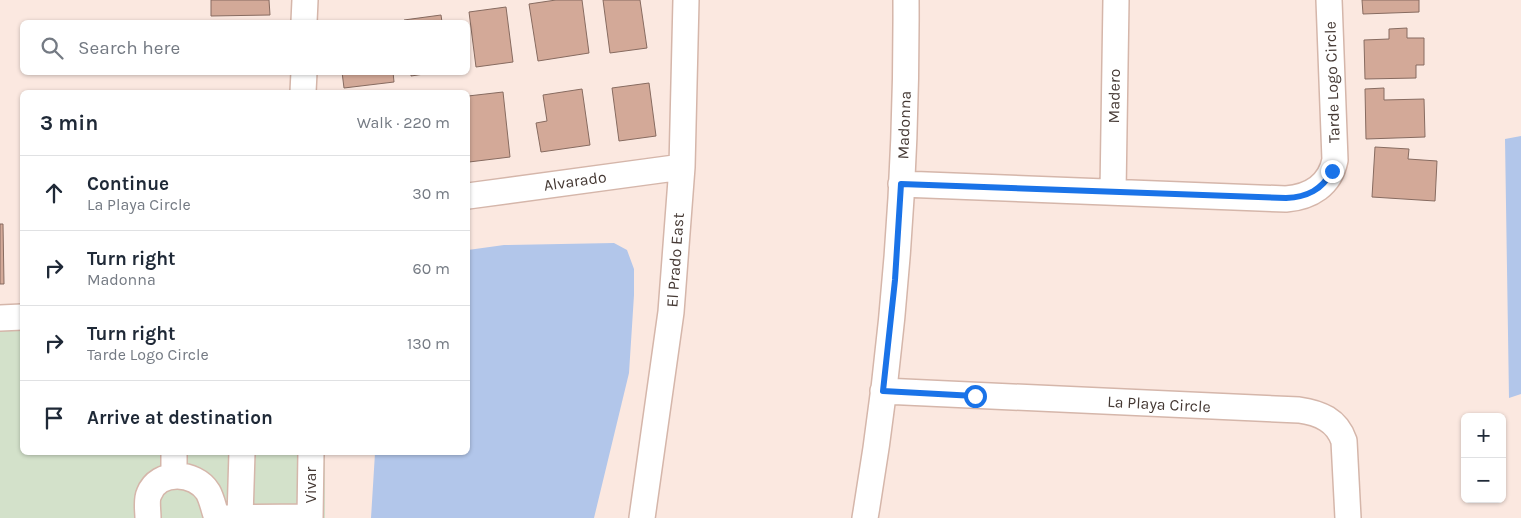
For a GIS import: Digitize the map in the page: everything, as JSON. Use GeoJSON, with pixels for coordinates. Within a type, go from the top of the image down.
{"type":"FeatureCollection","features":[{"type":"Feature","properties":{"kind":"street"},"geometry":{"type":"LineString","coordinates":[[304,20],[305,0]]}},
{"type":"Feature","properties":{"kind":"street","name":"El Prado East"},"geometry":{"type":"LineString","coordinates":[[642,518],[671,312],[682,166],[686,0]]}},
{"type":"Feature","properties":{"kind":"street","name":"Madonna"},"geometry":{"type":"LineString","coordinates":[[865,518],[883,391],[895,280],[906,66],[906,0]]}},
{"type":"Feature","properties":{"kind":"street","name":"Madero"},"geometry":{"type":"LineString","coordinates":[[1113,192],[1116,0]]}},
{"type":"Feature","properties":{"kind":"street","name":"Tarde Logo Circle"},"geometry":{"type":"LineString","coordinates":[[901,184],[1286,198],[1305,196],[1318,189],[1332,171],[1335,154],[1329,0]]}},
{"type":"Feature","properties":{"kind":"street"},"geometry":{"type":"LineString","coordinates":[[304,75],[304,90]]}},
{"type":"Feature","properties":{"kind":"street","name":"Alvarado"},"geometry":{"type":"LineString","coordinates":[[470,196],[682,166]]}},
{"type":"Feature","properties":{"kind":"street"},"geometry":{"type":"LineString","coordinates":[[0,318],[20,317]]}},
{"type":"Feature","properties":{"kind":"street","name":"La Playa Circle"},"geometry":{"type":"LineString","coordinates":[[883,391],[1299,410],[1316,414],[1333,422],[1342,434],[1348,518]]}},
{"type":"Feature","properties":{"kind":"street"},"geometry":{"type":"LineString","coordinates":[[240,518],[242,455]]}},
{"type":"Feature","properties":{"kind":"street","name":"Vivar"},"geometry":{"type":"LineString","coordinates":[[310,517],[311,455]]}},
{"type":"Feature","properties":{"kind":"street"},"geometry":{"type":"LineString","coordinates":[[148,518],[149,494],[174,464],[207,491],[217,518],[310,517]]}},
{"type":"Feature","properties":{"kind":"green space"},"geometry":{"type":"Polygon","coordinates":[[[20,304],[20,455],[325,455],[325,518],[0,518],[0,305],[20,304]]]}},
{"type":"Feature","properties":{"kind":"water"},"geometry":{"type":"Polygon","coordinates":[[[1521,136],[1521,394],[1509,398],[1505,139],[1521,136]]]}},
{"type":"Feature","properties":{"kind":"water"},"geometry":{"type":"Polygon","coordinates":[[[614,243],[627,250],[634,269],[629,373],[594,518],[371,518],[375,455],[470,455],[470,250],[504,245],[614,243]]]}},
{"type":"Feature","properties":{"kind":"building"},"geometry":{"type":"Polygon","coordinates":[[[211,0],[269,0],[270,15],[211,16],[211,0]]]}},
{"type":"Feature","properties":{"kind":"building"},"geometry":{"type":"Polygon","coordinates":[[[556,0],[582,0],[589,53],[538,61],[529,4],[556,0]]]}},
{"type":"Feature","properties":{"kind":"building"},"geometry":{"type":"Polygon","coordinates":[[[603,0],[640,0],[647,48],[610,53],[603,0]]]}},
{"type":"Feature","properties":{"kind":"building"},"geometry":{"type":"Polygon","coordinates":[[[1362,0],[1419,0],[1419,12],[1363,14],[1362,0]]]}},
{"type":"Feature","properties":{"kind":"building"},"geometry":{"type":"Polygon","coordinates":[[[506,7],[513,62],[476,67],[469,12],[506,7]]]}},
{"type":"Feature","properties":{"kind":"building"},"geometry":{"type":"Polygon","coordinates":[[[441,15],[442,20],[404,20],[441,15]]]}},
{"type":"Feature","properties":{"kind":"building"},"geometry":{"type":"Polygon","coordinates":[[[1407,28],[1407,38],[1424,38],[1424,65],[1416,65],[1416,78],[1365,79],[1364,40],[1389,39],[1389,29],[1407,28]]]}},
{"type":"Feature","properties":{"kind":"building"},"geometry":{"type":"Polygon","coordinates":[[[342,75],[393,75],[394,82],[344,88],[342,75]]]}},
{"type":"Feature","properties":{"kind":"building"},"geometry":{"type":"Polygon","coordinates":[[[649,83],[656,136],[619,141],[612,88],[649,83]]]}},
{"type":"Feature","properties":{"kind":"building"},"geometry":{"type":"Polygon","coordinates":[[[1384,88],[1384,100],[1424,99],[1425,137],[1366,139],[1365,89],[1384,88]]]}},
{"type":"Feature","properties":{"kind":"building"},"geometry":{"type":"Polygon","coordinates":[[[582,89],[590,145],[541,152],[536,123],[547,121],[543,95],[582,89]]]}},
{"type":"Feature","properties":{"kind":"building"},"geometry":{"type":"Polygon","coordinates":[[[503,92],[510,157],[470,162],[470,96],[503,92]]]}},
{"type":"Feature","properties":{"kind":"building"},"geometry":{"type":"Polygon","coordinates":[[[1375,147],[1409,149],[1408,159],[1437,161],[1435,201],[1372,197],[1375,147]]]}},
{"type":"Feature","properties":{"kind":"building"},"geometry":{"type":"Polygon","coordinates":[[[0,224],[3,224],[4,284],[0,284],[0,224]]]}},
{"type":"Feature","properties":{"kind":"route"},"geometry":{"type":"LineString","coordinates":[[975,396],[883,391],[895,280],[901,184],[1286,198],[1312,193],[1323,185],[1332,171]]}}]}
